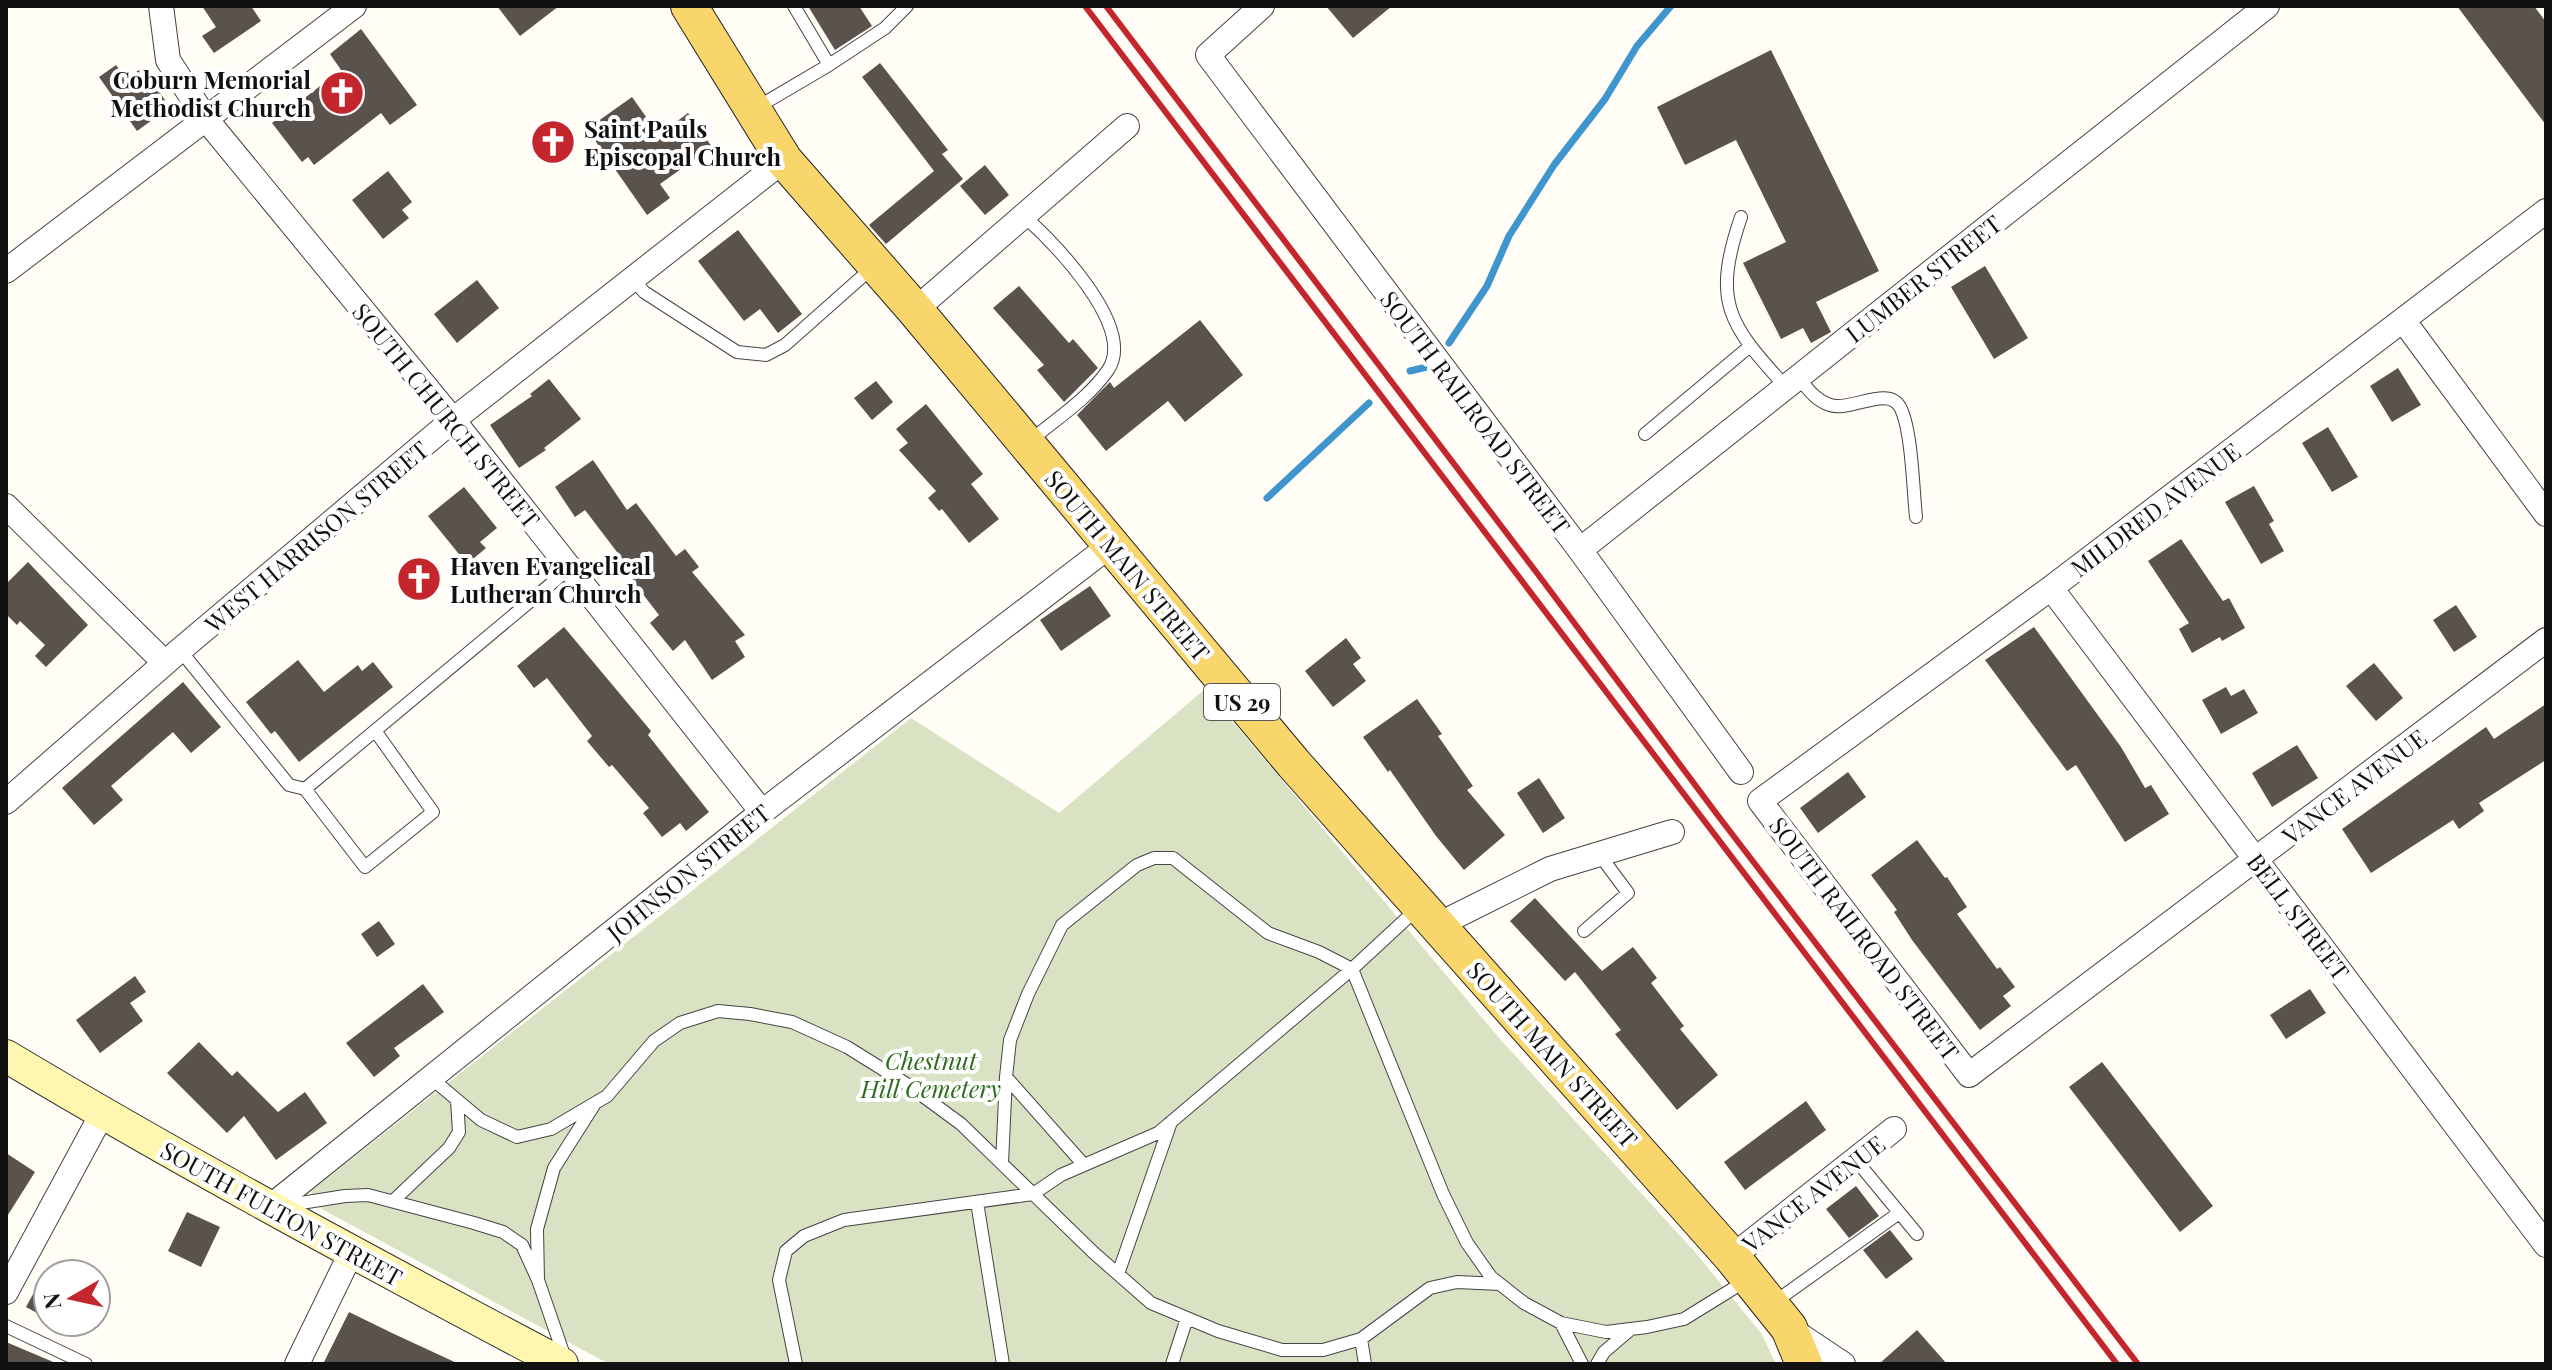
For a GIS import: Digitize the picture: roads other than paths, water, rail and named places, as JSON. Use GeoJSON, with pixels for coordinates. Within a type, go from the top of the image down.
{"type":"FeatureCollection","features":[{"type":"Feature","properties":{"kind":"main road","name":"SOUTH MAIN STREET"},"geometry":{"type":"LineString","coordinates":[[690,6],[784,160],[915,310],[1294,764],[1761,1292],[1804,1364]]}},
{"type":"Feature","properties":{"kind":"street","name":"SOUTH CHURCH STREET"},"geometry":{"type":"LineString","coordinates":[[161,6],[168,60],[205,118],[453,420],[762,812]]}},
{"type":"Feature","properties":{"kind":"street"},"geometry":{"type":"LineString","coordinates":[[6,271],[354,6]]}},
{"type":"Feature","properties":{"kind":"street","name":"SOUTH RAILROAD STREET"},"geometry":{"type":"LineString","coordinates":[[1262,6],[1208,55],[1580,550],[1741,772]]}},
{"type":"Feature","properties":{"kind":"street","name":"LUMBER STREET"},"geometry":{"type":"LineString","coordinates":[[1580,550],[2267,6]]}},
{"type":"Feature","properties":{"kind":"street"},"geometry":{"type":"LineString","coordinates":[[915,310],[1127,126]]}},
{"type":"Feature","properties":{"kind":"street","name":"WEST HARRISON STREET"},"geometry":{"type":"LineString","coordinates":[[6,802],[453,420],[784,160]]}},
{"type":"Feature","properties":{"kind":"street","name":"MILDRED AVENUE"},"geometry":{"type":"LineString","coordinates":[[1760,801],[2051,588],[2546,211]]}},
{"type":"Feature","properties":{"kind":"street"},"geometry":{"type":"LineString","coordinates":[[2403,320],[2546,514]]}},
{"type":"Feature","properties":{"kind":"street"},"geometry":{"type":"LineString","coordinates":[[6,506],[173,657]]}},
{"type":"Feature","properties":{"kind":"street","name":"JOHNSON STREET"},"geometry":{"type":"LineString","coordinates":[[270,1207],[762,812],[1112,544]]}},
{"type":"Feature","properties":{"kind":"street","name":"BELL STREET"},"geometry":{"type":"LineString","coordinates":[[2051,588],[2546,1245]]}},
{"type":"Feature","properties":{"kind":"street","name":"VANCE AVENUE"},"geometry":{"type":"LineString","coordinates":[[1969,1075],[2546,640]]}},
{"type":"Feature","properties":{"kind":"street","name":"SOUTH RAILROAD STREET"},"geometry":{"type":"LineString","coordinates":[[1760,801],[1969,1075]]}},
{"type":"Feature","properties":{"kind":"street"},"geometry":{"type":"LineString","coordinates":[[1429,915],[1550,869],[1672,832]]}},
{"type":"Feature","properties":{"kind":"street","name":"SOUTH FULTON STREET"},"geometry":{"type":"LineString","coordinates":[[6,1056],[102,1114],[351,1253],[565,1364]]}},
{"type":"Feature","properties":{"kind":"street"},"geometry":{"type":"LineString","coordinates":[[6,1292],[102,1114]]}},
{"type":"Feature","properties":{"kind":"street","name":"VANCE AVENUE"},"geometry":{"type":"LineString","coordinates":[[1761,1292],[1855,1159],[1894,1129]]}},
{"type":"Feature","properties":{"kind":"street"},"geometry":{"type":"LineString","coordinates":[[297,1364],[351,1253]]}},
{"type":"Feature","properties":{"kind":"street"},"geometry":{"type":"LineString","coordinates":[[1761,1292],[1843,1364]]}},
{"type":"Feature","properties":{"kind":"lane"},"geometry":{"type":"LineString","coordinates":[[794,6],[829,65]]}},
{"type":"Feature","properties":{"kind":"lane"},"geometry":{"type":"LineString","coordinates":[[753,110],[885,28],[907,6]]}},
{"type":"Feature","properties":{"kind":"lane"},"geometry":{"type":"LineString","coordinates":[[1024,216],[1057,246],[1096,300],[1113,333],[1115,351],[1109,368],[1087,393],[1027,443]]}},
{"type":"Feature","properties":{"kind":"lane"},"geometry":{"type":"LineString","coordinates":[[1741,217],[1728,255],[1726,289],[1732,315],[1749,347],[1792,382],[1832,406],[1846,407],[1890,398],[1899,404],[1905,421],[1916,517]]}},
{"type":"Feature","properties":{"kind":"lane"},"geometry":{"type":"LineString","coordinates":[[633,279],[651,298],[737,352],[766,355],[785,345],[876,265]]}},
{"type":"Feature","properties":{"kind":"lane"},"geometry":{"type":"LineString","coordinates":[[1645,434],[1749,347]]}},
{"type":"Feature","properties":{"kind":"lane"},"geometry":{"type":"LineString","coordinates":[[305,789],[570,568]]}},
{"type":"Feature","properties":{"kind":"lane"},"geometry":{"type":"LineString","coordinates":[[173,657],[289,785],[305,789],[365,867],[433,812],[376,732]]}},
{"type":"Feature","properties":{"kind":"lane"},"geometry":{"type":"LineString","coordinates":[[1584,931],[1628,893],[1599,854]]}},
{"type":"Feature","properties":{"kind":"lane"},"geometry":{"type":"LineString","coordinates":[[1002,1163],[1010,1040],[1028,994],[1062,925],[1137,865],[1154,858],[1173,858],[1268,933],[1319,952],[1352,969],[1443,1194],[1467,1243],[1491,1277],[1524,1303],[1561,1323],[1606,1332],[1684,1319],[1761,1292],[1899,1213]]}},
{"type":"Feature","properties":{"kind":"lane"},"geometry":{"type":"LineString","coordinates":[[796,1364],[779,1280],[786,1251],[804,1236],[844,1220],[1033,1194],[1061,1175],[1158,1133],[1352,969],[1429,915]]}},
{"type":"Feature","properties":{"kind":"lane"},"geometry":{"type":"LineString","coordinates":[[431,1078],[481,1120],[517,1137],[551,1129],[607,1096],[654,1041],[680,1023],[718,1011],[792,1022],[847,1047],[908,1085],[961,1124],[1151,1303],[1218,1331],[1282,1350],[1323,1350],[1361,1339],[1430,1288],[1457,1282],[1500,1284]]}},
{"type":"Feature","properties":{"kind":"lane"},"geometry":{"type":"LineString","coordinates":[[1006,1077],[1084,1165]]}},
{"type":"Feature","properties":{"kind":"lane"},"geometry":{"type":"LineString","coordinates":[[393,1201],[449,1148],[459,1132],[457,1100]]}},
{"type":"Feature","properties":{"kind":"lane"},"geometry":{"type":"LineString","coordinates":[[538,1280],[537,1229],[554,1168],[596,1103]]}},
{"type":"Feature","properties":{"kind":"lane"},"geometry":{"type":"LineString","coordinates":[[1118,1274],[1171,1122]]}},
{"type":"Feature","properties":{"kind":"lane"},"geometry":{"type":"LineString","coordinates":[[1855,1159],[1917,1234]]}},
{"type":"Feature","properties":{"kind":"lane"},"geometry":{"type":"LineString","coordinates":[[270,1207],[368,1195],[503,1232],[522,1245],[538,1280],[565,1364]]}},
{"type":"Feature","properties":{"kind":"lane"},"geometry":{"type":"LineString","coordinates":[[977,1202],[1003,1364]]}},
{"type":"Feature","properties":{"kind":"lane"},"geometry":{"type":"LineString","coordinates":[[1172,1364],[1187,1318]]}},
{"type":"Feature","properties":{"kind":"lane"},"geometry":{"type":"LineString","coordinates":[[1561,1323],[1582,1364]]}},
{"type":"Feature","properties":{"kind":"lane"},"geometry":{"type":"LineString","coordinates":[[6,1326],[86,1364]]}},
{"type":"Feature","properties":{"kind":"lane"},"geometry":{"type":"LineString","coordinates":[[1597,1364],[1604,1352],[1631,1329]]}},
{"type":"Feature","properties":{"kind":"lane"},"geometry":{"type":"LineString","coordinates":[[1361,1339],[1365,1364]]}},
{"type":"Feature","properties":{"kind":"waterway"},"geometry":{"type":"LineString","coordinates":[[1449,343],[1487,286],[1509,236],[1554,165],[1605,99],[1637,46],[1671,6]]}},
{"type":"Feature","properties":{"kind":"waterway"},"geometry":{"type":"LineString","coordinates":[[1410,371],[1427,367]]}},
{"type":"Feature","properties":{"kind":"waterway"},"geometry":{"type":"LineString","coordinates":[[1267,498],[1369,403]]}},
{"type":"Feature","properties":{"kind":"railway"},"geometry":{"type":"LineString","coordinates":[[1085,6],[2117,1364]]}},
{"type":"Feature","properties":{"kind":"railway"},"geometry":{"type":"LineString","coordinates":[[1106,6],[1719,817],[2138,1364]]}},
{"type":"Feature","properties":{"kind":"place","name":"Coburn Memorial Methodist Church"},"geometry":{"type":"Point","coordinates":[342,93]}},
{"type":"Feature","properties":{"kind":"place","name":"Saint Pauls Episcopal Church"},"geometry":{"type":"Point","coordinates":[553,142]}},
{"type":"Feature","properties":{"kind":"place","name":"Haven Evangelical Lutheran Church"},"geometry":{"type":"Point","coordinates":[419,579]}},
{"type":"Feature","properties":{"kind":"park label","name":"Chestnut Hill Cemetery"},"geometry":{"type":"Point","coordinates":[931,1074]}}]}
